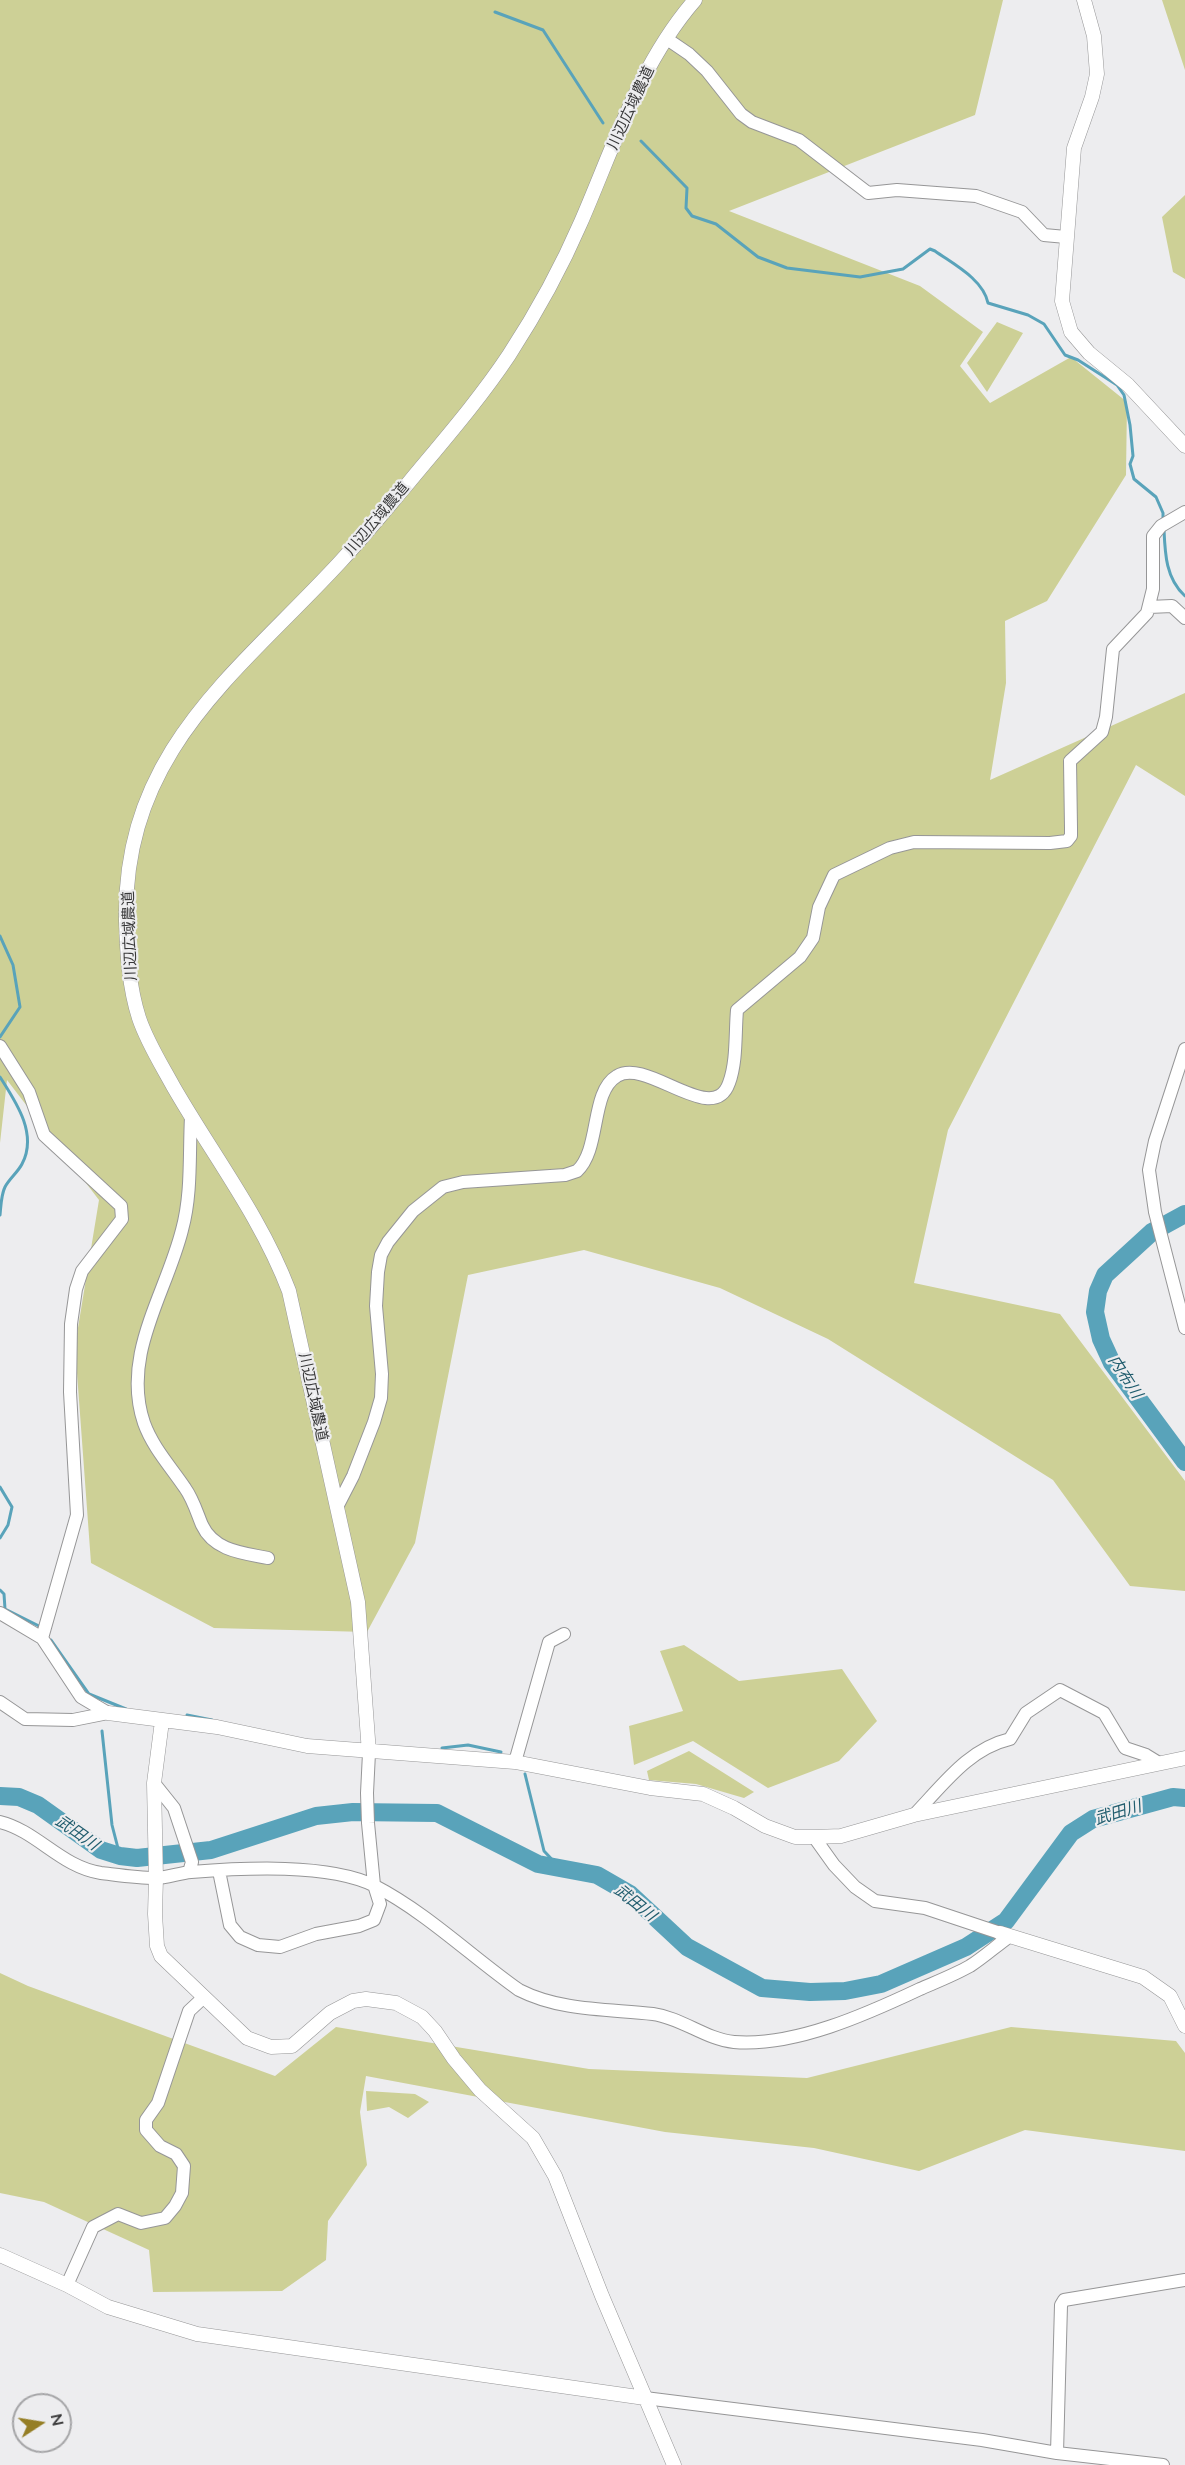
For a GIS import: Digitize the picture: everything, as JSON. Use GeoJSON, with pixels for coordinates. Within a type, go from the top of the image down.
{"type":"FeatureCollection","features":[{"type":"Feature","properties":{"kind":"street","name":"川辺広域農道"},"geometry":{"type":"LineString","coordinates":[[369,1753],[358,1602],[289,1291],[269,1245],[191,1117],[151,1046],[140,1019],[128,962],[127,890],[133,851],[153,785],[181,736],[208,699],[373,525],[449,435],[509,354],[579,226],[647,70],[695,0]]}},
{"type":"Feature","properties":{"kind":"street"},"geometry":{"type":"LineString","coordinates":[[1084,0],[1094,36],[1097,74],[1092,97],[1074,148],[1062,301],[1071,332],[1089,353],[1128,385],[1185,446]]}},
{"type":"Feature","properties":{"kind":"street"},"geometry":{"type":"LineString","coordinates":[[667,39],[707,70],[741,114],[752,122],[799,140],[868,193],[897,190],[976,196],[1022,212],[1044,235],[1066,237]]}},
{"type":"Feature","properties":{"kind":"street"},"geometry":{"type":"LineString","coordinates":[[337,1507],[353,1476],[381,1398],[382,1374],[376,1306],[381,1255],[388,1242],[413,1210],[428,1197],[451,1184],[565,1175],[577,1171],[592,1142],[604,1092],[611,1080],[623,1073],[637,1072],[648,1075],[706,1099],[717,1096],[728,1085],[737,1010],[740,1005],[800,957],[808,947],[813,938],[819,907],[832,878],[838,873],[890,848],[914,842],[1050,843],[1067,841],[1071,836],[1070,761],[1102,732],[1106,717],[1113,649],[1143,619],[1149,607],[1153,589],[1153,536],[1161,526],[1185,512]]}},
{"type":"Feature","properties":{"kind":"street"},"geometry":{"type":"LineString","coordinates":[[1149,607],[1172,606],[1185,618]]}},
{"type":"Feature","properties":{"kind":"street"},"geometry":{"type":"LineString","coordinates":[[1,1047],[29,1092],[44,1135],[121,1206],[122,1219],[82,1271],[76,1289],[71,1324],[70,1392],[77,1515],[42,1638]]}},
{"type":"Feature","properties":{"kind":"street"},"geometry":{"type":"LineString","coordinates":[[1185,1049],[1155,1141],[1149,1170],[1155,1212],[1185,1328]]}},
{"type":"Feature","properties":{"kind":"street"},"geometry":{"type":"LineString","coordinates":[[191,1117],[187,1205],[182,1230],[152,1310],[140,1354],[139,1403],[154,1444],[186,1489],[213,1542],[223,1547],[268,1558]]}},
{"type":"Feature","properties":{"kind":"street"},"geometry":{"type":"LineString","coordinates":[[0,1613],[42,1638],[81,1697],[108,1713]]}},
{"type":"Feature","properties":{"kind":"street"},"geometry":{"type":"LineString","coordinates":[[514,1762],[549,1642],[564,1634]]}},
{"type":"Feature","properties":{"kind":"street"},"geometry":{"type":"LineString","coordinates":[[914,1815],[966,1760],[994,1743],[1010,1739],[1026,1713],[1060,1690],[1104,1713],[1125,1748],[1146,1755],[1159,1763]]}},
{"type":"Feature","properties":{"kind":"street"},"geometry":{"type":"LineString","coordinates":[[0,1702],[25,1719],[73,1720],[108,1713],[162,1721],[182,1721],[307,1746],[369,1753],[514,1762],[650,1788],[703,1794],[765,1826],[795,1836],[814,1837],[841,1836],[914,1815],[1185,1758]]}},
{"type":"Feature","properties":{"kind":"street"},"geometry":{"type":"LineString","coordinates":[[162,1721],[154,1783],[155,1914],[157,1946],[168,1964],[247,2038],[258,2044],[278,2049],[292,2046],[330,2013],[353,2001],[366,1999],[396,2003],[422,2017],[474,2084],[533,2138],[555,2176],[602,2296],[674,2465]]}},
{"type":"Feature","properties":{"kind":"street"},"geometry":{"type":"LineString","coordinates":[[219,1871],[230,1925],[240,1937],[266,1948],[280,1947],[316,1934],[370,1923],[376,1917],[380,1904],[374,1885],[368,1823],[369,1753]]}},
{"type":"Feature","properties":{"kind":"street"},"geometry":{"type":"LineString","coordinates":[[154,1783],[174,1808],[190,1867]]}},
{"type":"Feature","properties":{"kind":"street"},"geometry":{"type":"LineString","coordinates":[[0,1822],[20,1830],[77,1866],[102,1873],[156,1874],[190,1867],[219,1871],[311,1871],[338,1875],[374,1885],[410,1908],[501,1977],[536,1998],[557,2004],[656,2014],[682,2022],[721,2040],[733,2042],[757,2043],[823,2029],[868,2014],[969,1966],[1005,1934]]}},
{"type":"Feature","properties":{"kind":"street"},"geometry":{"type":"LineString","coordinates":[[814,1837],[834,1865],[855,1887],[875,1900],[925,1908],[1143,1977],[1170,1996],[1185,2026]]}},
{"type":"Feature","properties":{"kind":"street"},"geometry":{"type":"LineString","coordinates":[[67,2285],[93,2227],[118,2214],[141,2223],[165,2218],[182,2193],[184,2166],[176,2154],[159,2146],[146,2130],[146,2120],[158,2103],[189,2011],[204,1997]]}},
{"type":"Feature","properties":{"kind":"street"},"geometry":{"type":"LineString","coordinates":[[0,2255],[67,2285],[108,2307],[197,2334],[645,2398],[982,2440],[1056,2453],[1163,2465]]}},
{"type":"Feature","properties":{"kind":"street"},"geometry":{"type":"LineString","coordinates":[[1056,2453],[1061,2305],[1064,2300],[1185,2280]]}},
{"type":"Feature","properties":{"kind":"green space"},"geometry":{"type":"Polygon","coordinates":[[[0,0],[1003,0],[975,115],[729,211],[920,286],[983,332],[960,366],[990,403],[1071,357],[1127,402],[1126,475],[1047,601],[1005,621],[1006,683],[990,780],[1185,693],[1185,796],[1136,765],[948,1130],[914,1283],[1060,1314],[1185,1481],[1185,1591],[1130,1586],[1053,1480],[828,1339],[720,1288],[584,1250],[468,1275],[415,1543],[367,1632],[214,1628],[91,1563],[75,1346],[99,1200],[7,1080],[0,1143],[0,0]]]}},
{"type":"Feature","properties":{"kind":"green space"},"geometry":{"type":"Polygon","coordinates":[[[1162,0],[1185,0],[1185,70],[1162,0]]]}},
{"type":"Feature","properties":{"kind":"green space"},"geometry":{"type":"Polygon","coordinates":[[[1185,195],[1185,279],[1173,272],[1162,217],[1185,195]]]}},
{"type":"Feature","properties":{"kind":"green space"},"geometry":{"type":"Polygon","coordinates":[[[997,322],[1023,333],[987,392],[967,363],[997,322]]]}},
{"type":"Feature","properties":{"kind":"green space"},"geometry":{"type":"Polygon","coordinates":[[[684,1645],[739,1681],[842,1669],[877,1721],[839,1761],[768,1788],[693,1741],[634,1765],[629,1726],[683,1711],[660,1651],[684,1645]]]}},
{"type":"Feature","properties":{"kind":"green space"},"geometry":{"type":"Polygon","coordinates":[[[689,1751],[754,1792],[744,1798],[696,1784],[649,1780],[647,1771],[689,1751]]]}},
{"type":"Feature","properties":{"kind":"green space"},"geometry":{"type":"Polygon","coordinates":[[[0,1973],[28,1986],[275,2076],[336,2027],[589,2069],[807,2078],[1011,2027],[1176,2041],[1185,2053],[1185,2151],[1025,2130],[919,2171],[814,2148],[665,2132],[366,2076],[360,2112],[367,2165],[328,2221],[326,2260],[282,2291],[153,2292],[149,2250],[44,2202],[0,2193],[0,1973]]]}},
{"type":"Feature","properties":{"kind":"green space"},"geometry":{"type":"Polygon","coordinates":[[[366,2091],[415,2094],[429,2102],[408,2118],[389,2107],[367,2111],[366,2091]]]}},
{"type":"Feature","properties":{"kind":"waterway"},"geometry":{"type":"LineString","coordinates":[[495,12],[543,30],[603,123]]}},
{"type":"Feature","properties":{"kind":"waterway"},"geometry":{"type":"LineString","coordinates":[[641,141],[687,188],[686,208],[692,216],[716,224],[758,257],[787,268],[860,277],[903,269],[930,249],[974,279],[985,294],[988,303],[1028,315],[1044,324],[1065,355],[1078,360],[1117,385],[1124,395],[1130,425],[1133,456],[1130,464],[1134,479],[1156,497],[1163,513],[1163,521]]}},
{"type":"Feature","properties":{"kind":"waterway"},"geometry":{"type":"LineString","coordinates":[[1164,530],[1170,574],[1185,596]]}},
{"type":"Feature","properties":{"kind":"waterway"},"geometry":{"type":"LineString","coordinates":[[0,936],[13,965],[20,1007],[0,1037]]}},
{"type":"Feature","properties":{"kind":"waterway"},"geometry":{"type":"LineString","coordinates":[[0,1077],[23,1119],[28,1141],[22,1164],[4,1190],[0,1215]]}},
{"type":"Feature","properties":{"kind":"waterway","name":"内布川"},"geometry":{"type":"LineString","coordinates":[[1185,1214],[1152,1232],[1105,1275],[1098,1291],[1095,1312],[1101,1339],[1112,1363],[1185,1462]]}},
{"type":"Feature","properties":{"kind":"waterway"},"geometry":{"type":"LineString","coordinates":[[0,1487],[12,1507],[8,1525],[0,1538]]}},
{"type":"Feature","properties":{"kind":"waterway"},"geometry":{"type":"LineString","coordinates":[[0,1590],[4,1594],[5,1609],[39,1626]]}},
{"type":"Feature","properties":{"kind":"waterway"},"geometry":{"type":"LineString","coordinates":[[51,1640],[89,1694],[126,1709]]}},
{"type":"Feature","properties":{"kind":"waterway"},"geometry":{"type":"LineString","coordinates":[[187,1715],[212,1720]]}},
{"type":"Feature","properties":{"kind":"waterway"},"geometry":{"type":"LineString","coordinates":[[102,1731],[112,1825],[120,1856]]}},
{"type":"Feature","properties":{"kind":"waterway"},"geometry":{"type":"LineString","coordinates":[[442,1748],[468,1745],[501,1752]]}},
{"type":"Feature","properties":{"kind":"waterway"},"geometry":{"type":"LineString","coordinates":[[525,1774],[544,1851],[560,1868]]}},
{"type":"Feature","properties":{"kind":"waterway","name":"武田川"},"geometry":{"type":"LineString","coordinates":[[0,1796],[19,1797],[38,1805],[101,1850],[137,1858],[211,1850],[316,1816],[353,1812],[437,1813],[538,1864],[597,1875],[630,1894],[687,1947],[762,1988],[810,1992],[845,1991],[881,1984],[966,1947],[1006,1921],[1071,1833],[1093,1819],[1173,1797],[1185,1798]]}}]}
